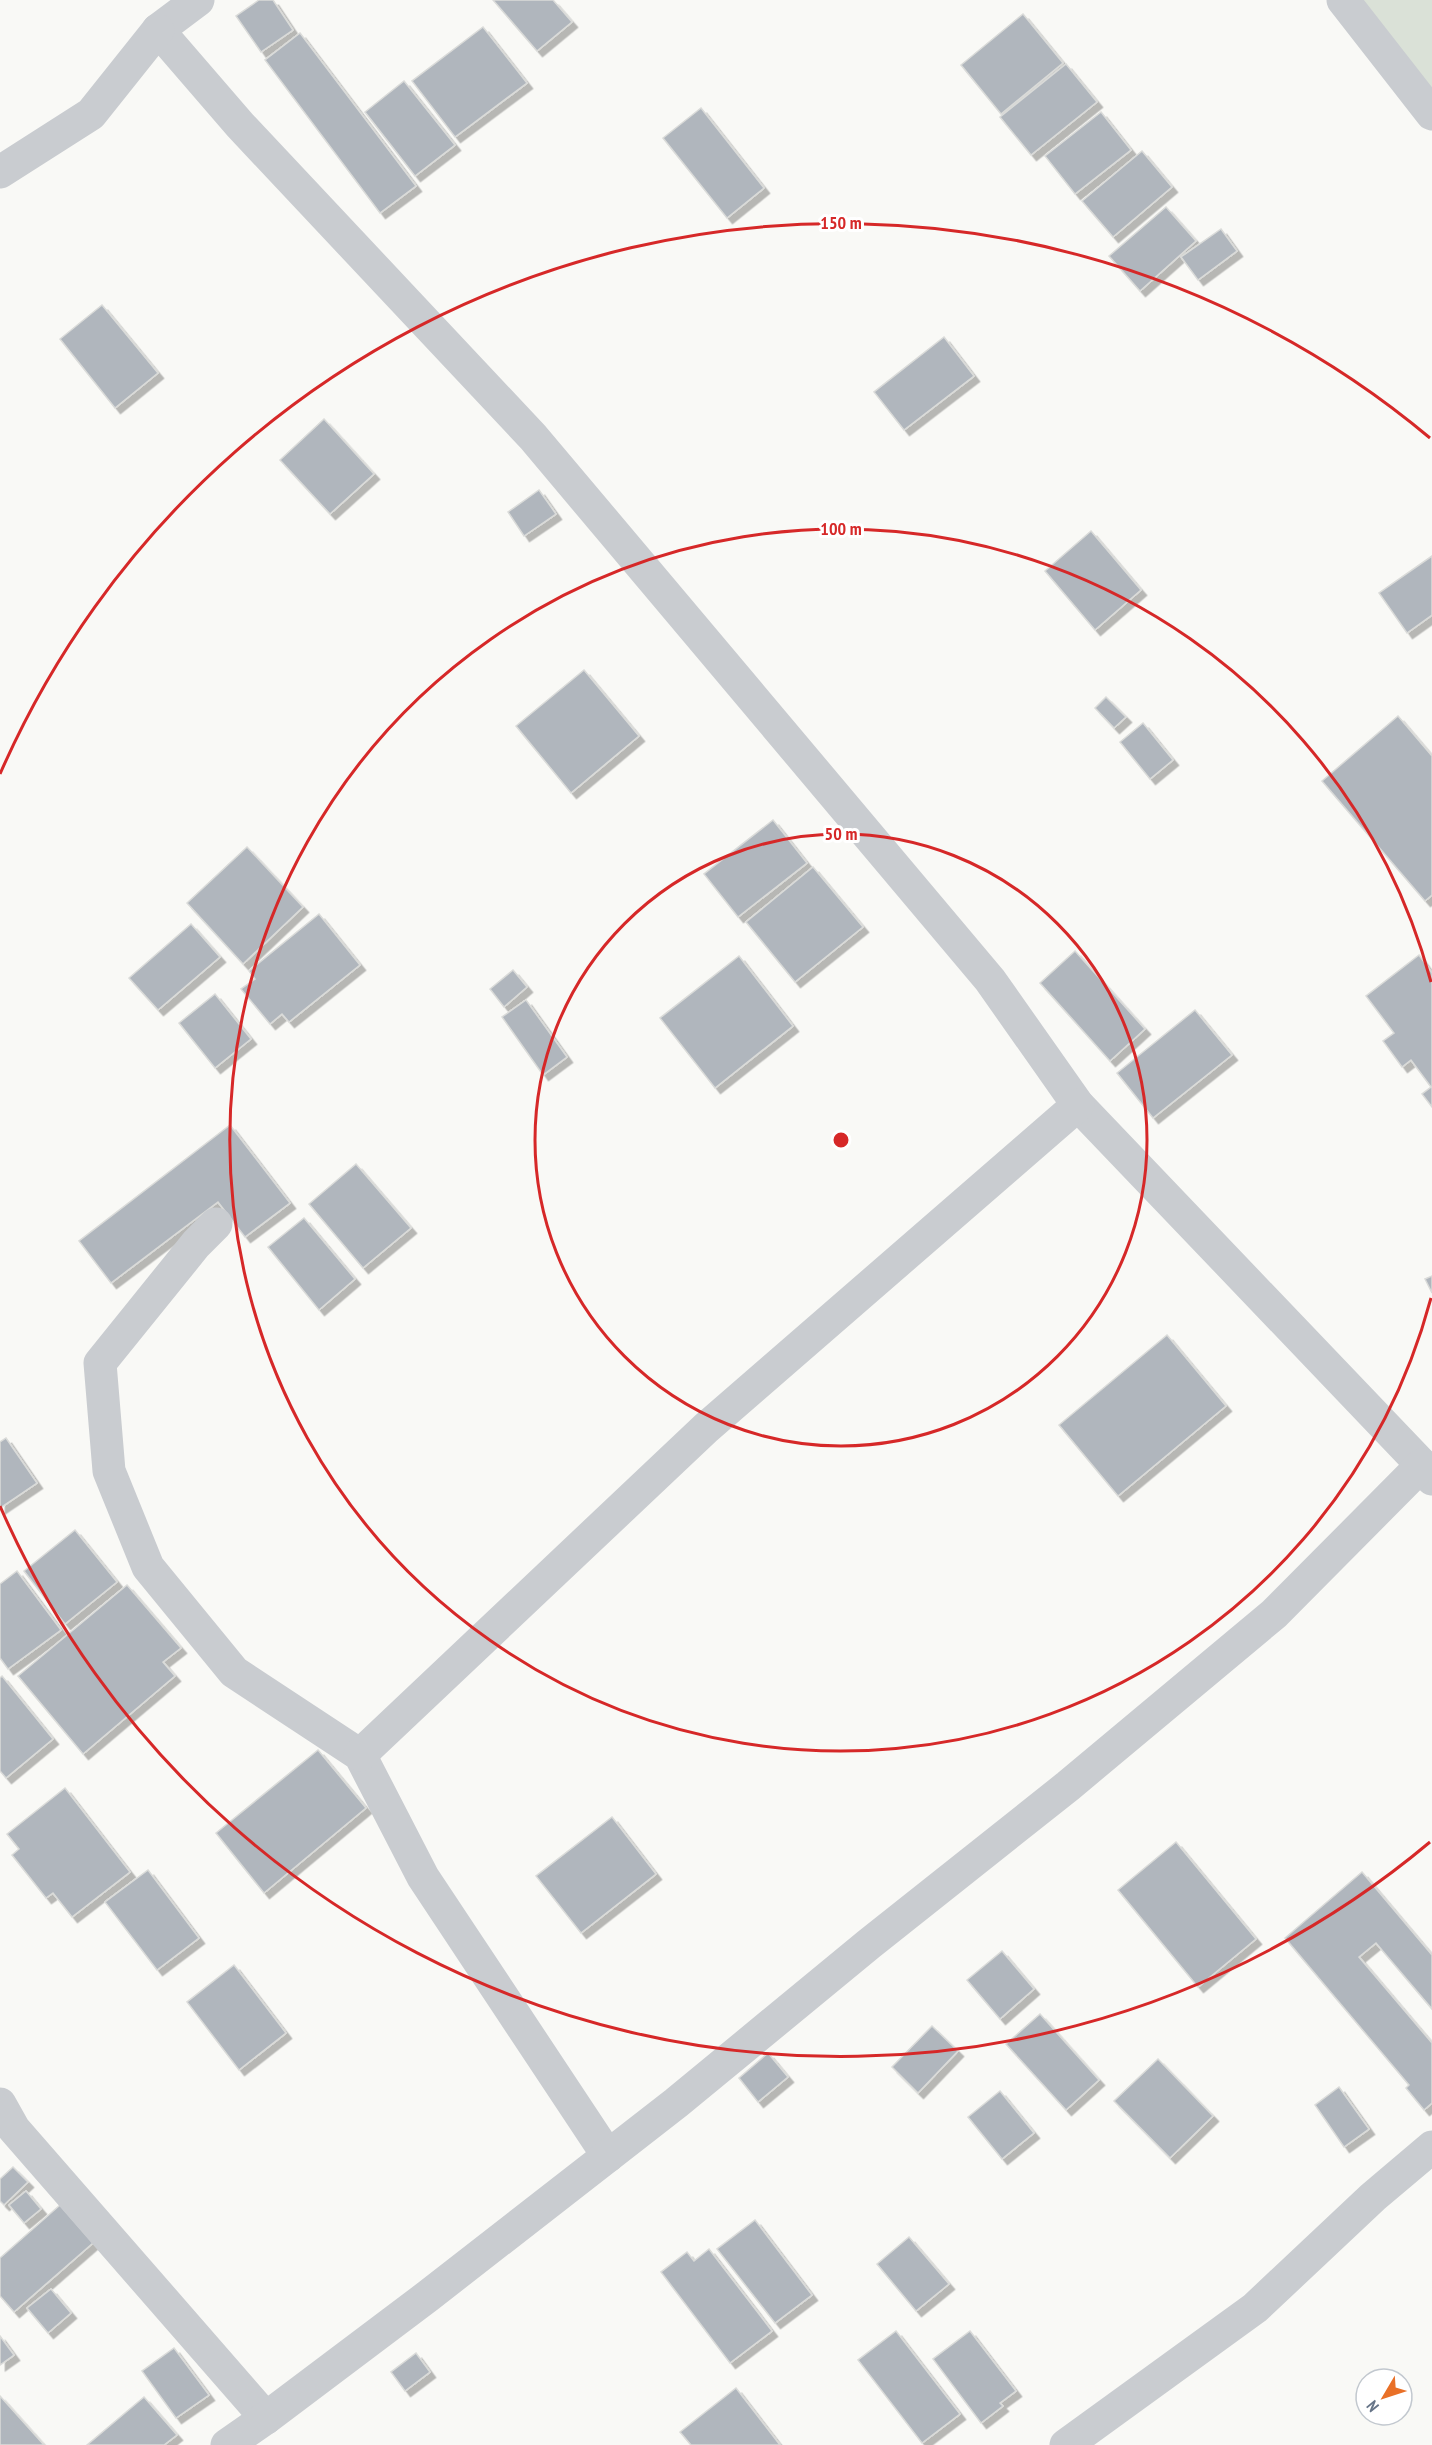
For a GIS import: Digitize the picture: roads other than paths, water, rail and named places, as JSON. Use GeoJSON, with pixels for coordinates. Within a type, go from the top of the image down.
{"type":"FeatureCollection","features":[{"type":"Feature","properties":{"kind":"street"},"geometry":{"type":"LineString","coordinates":[[0,172],[91,114],[158,30],[198,0]]}},
{"type":"Feature","properties":{"kind":"street"},"geometry":{"type":"LineString","coordinates":[[1343,0],[1432,114]]}},
{"type":"Feature","properties":{"kind":"street"},"geometry":{"type":"LineString","coordinates":[[158,30],[240,125],[533,437],[990,980],[1078,1105],[1427,1472],[1274,1614],[1068,1786],[869,1944],[676,2103],[266,2418],[227,2445]]}},
{"type":"Feature","properties":{"kind":"street"},"geometry":{"type":"LineString","coordinates":[[360,1755],[706,1428],[1078,1105]]}},
{"type":"Feature","properties":{"kind":"street"},"geometry":{"type":"LineString","coordinates":[[216,1224],[196,1244],[100,1364],[109,1471],[148,1567],[234,1672],[360,1755],[423,1877],[608,2156]]}},
{"type":"Feature","properties":{"kind":"street"},"geometry":{"type":"LineString","coordinates":[[0,2104],[14,2129],[266,2418]]}},
{"type":"Feature","properties":{"kind":"street"},"geometry":{"type":"LineString","coordinates":[[1066,2445],[1255,2308],[1373,2197],[1432,2147]]}}]}
